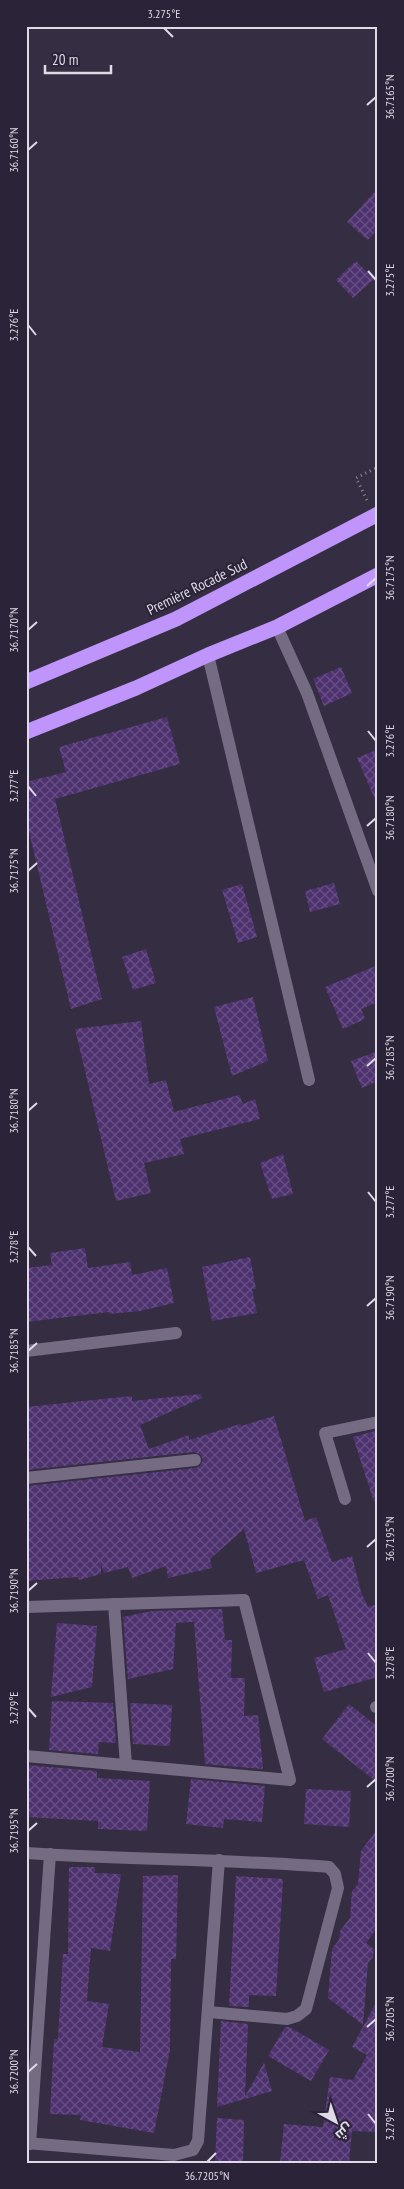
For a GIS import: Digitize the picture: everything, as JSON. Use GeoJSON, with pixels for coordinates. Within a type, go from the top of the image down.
{"type":"FeatureCollection","features":[{"type":"Feature","properties":{"kind":"highway","name":"Première Rocade Sud"},"geometry":{"type":"LineString","coordinates":[[26,682],[176,619],[378,514]]}},
{"type":"Feature","properties":{"kind":"highway"},"geometry":{"type":"LineString","coordinates":[[26,732],[136,688],[208,655],[278,627],[378,575]]}},
{"type":"Feature","properties":{"kind":"street"},"geometry":{"type":"LineString","coordinates":[[278,627],[307,693],[378,891]]}},
{"type":"Feature","properties":{"kind":"street"},"geometry":{"type":"LineString","coordinates":[[208,655],[309,1080]]}},
{"type":"Feature","properties":{"kind":"street"},"geometry":{"type":"LineString","coordinates":[[26,1351],[176,1333]]}},
{"type":"Feature","properties":{"kind":"street"},"geometry":{"type":"LineString","coordinates":[[345,1499],[325,1434],[378,1422]]}},
{"type":"Feature","properties":{"kind":"street"},"geometry":{"type":"LineString","coordinates":[[26,1478],[195,1460]]}},
{"type":"Feature","properties":{"kind":"street"},"geometry":{"type":"LineString","coordinates":[[26,1607],[244,1600],[290,1780],[26,1756]]}},
{"type":"Feature","properties":{"kind":"street"},"geometry":{"type":"LineString","coordinates":[[114,1604],[126,1765]]}},
{"type":"Feature","properties":{"kind":"street"},"geometry":{"type":"LineString","coordinates":[[26,1853],[101,1858],[219,1860],[329,1867],[335,1874],[338,1888],[306,2009],[297,2016],[287,2019],[209,2012]]}},
{"type":"Feature","properties":{"kind":"street"},"geometry":{"type":"LineString","coordinates":[[50,1854],[28,2143],[174,2155],[193,2150],[198,2141],[219,1860]]}},
{"type":"Feature","properties":{"kind":"path"},"geometry":{"type":"LineString","coordinates":[[356,478],[378,468]]}},
{"type":"Feature","properties":{"kind":"building"},"geometry":{"type":"Polygon","coordinates":[[[378,188],[378,229],[368,240],[347,222],[378,188]]]}},
{"type":"Feature","properties":{"kind":"building"},"geometry":{"type":"Polygon","coordinates":[[[356,261],[374,279],[353,298],[336,280],[356,261]]]}},
{"type":"Feature","properties":{"kind":"building"},"geometry":{"type":"Polygon","coordinates":[[[341,667],[352,693],[324,706],[313,679],[341,667]]]}},
{"type":"Feature","properties":{"kind":"building"},"geometry":{"type":"Polygon","coordinates":[[[167,717],[180,764],[55,799],[102,999],[71,1009],[26,819],[26,782],[66,772],[59,747],[167,717]]]}},
{"type":"Feature","properties":{"kind":"building"},"geometry":{"type":"Polygon","coordinates":[[[378,749],[378,806],[357,758],[378,749]]]}},
{"type":"Feature","properties":{"kind":"building"},"geometry":{"type":"Polygon","coordinates":[[[334,883],[340,904],[310,912],[305,891],[334,883]]]}},
{"type":"Feature","properties":{"kind":"building"},"geometry":{"type":"Polygon","coordinates":[[[242,884],[257,937],[238,943],[222,890],[242,884]]]}},
{"type":"Feature","properties":{"kind":"building"},"geometry":{"type":"Polygon","coordinates":[[[146,949],[156,983],[133,990],[122,957],[146,949]]]}},
{"type":"Feature","properties":{"kind":"building"},"geometry":{"type":"Polygon","coordinates":[[[378,965],[378,1002],[361,1009],[365,1019],[343,1029],[325,987],[378,965]]]}},
{"type":"Feature","properties":{"kind":"building"},"geometry":{"type":"Polygon","coordinates":[[[253,997],[268,1061],[232,1076],[214,1007],[253,997]]]}},
{"type":"Feature","properties":{"kind":"building"},"geometry":{"type":"Polygon","coordinates":[[[141,1021],[149,1084],[166,1080],[174,1112],[239,1095],[243,1104],[255,1099],[260,1119],[180,1139],[184,1154],[144,1163],[151,1193],[116,1201],[75,1029],[141,1021]]]}},
{"type":"Feature","properties":{"kind":"building"},"geometry":{"type":"Polygon","coordinates":[[[378,1051],[378,1081],[362,1088],[351,1061],[378,1051]]]}},
{"type":"Feature","properties":{"kind":"building"},"geometry":{"type":"Polygon","coordinates":[[[283,1154],[293,1194],[272,1199],[260,1163],[283,1154]]]}},
{"type":"Feature","properties":{"kind":"building"},"geometry":{"type":"Polygon","coordinates":[[[85,1248],[88,1268],[130,1262],[132,1275],[167,1268],[174,1303],[140,1311],[109,1314],[109,1312],[26,1322],[26,1268],[52,1265],[50,1253],[85,1248]]]}},
{"type":"Feature","properties":{"kind":"building"},"geometry":{"type":"Polygon","coordinates":[[[250,1257],[256,1289],[252,1289],[257,1313],[212,1321],[202,1267],[250,1257]]]}},
{"type":"Feature","properties":{"kind":"building"},"geometry":{"type":"Polygon","coordinates":[[[201,1394],[202,1398],[140,1425],[149,1449],[189,1435],[189,1440],[240,1424],[241,1426],[274,1416],[305,1521],[316,1517],[332,1562],[352,1556],[361,1592],[368,1607],[378,1604],[378,1677],[324,1692],[314,1658],[346,1649],[328,1595],[318,1599],[304,1560],[256,1573],[244,1529],[210,1559],[212,1568],[168,1578],[166,1566],[132,1578],[128,1567],[104,1573],[101,1564],[101,1574],[79,1580],[78,1577],[26,1581],[26,1486],[196,1468],[200,1466],[203,1460],[201,1455],[194,1452],[26,1470],[26,1407],[132,1396],[132,1401],[201,1394]]]}},
{"type":"Feature","properties":{"kind":"building"},"geometry":{"type":"Polygon","coordinates":[[[378,1430],[378,1502],[374,1502],[353,1437],[378,1430]]]}},
{"type":"Feature","properties":{"kind":"building"},"geometry":{"type":"Polygon","coordinates":[[[222,1609],[225,1640],[232,1640],[231,1678],[245,1678],[244,1716],[258,1715],[263,1769],[205,1764],[194,1622],[176,1623],[173,1669],[128,1679],[123,1617],[152,1611],[222,1609]]]}},
{"type":"Feature","properties":{"kind":"building"},"geometry":{"type":"Polygon","coordinates":[[[57,1623],[97,1626],[92,1687],[51,1697],[57,1623]]]}},
{"type":"Feature","properties":{"kind":"building"},"geometry":{"type":"Polygon","coordinates":[[[52,1701],[113,1703],[116,1743],[99,1742],[98,1754],[49,1750],[52,1701]]]}},
{"type":"Feature","properties":{"kind":"building"},"geometry":{"type":"Polygon","coordinates":[[[130,1703],[172,1705],[170,1746],[133,1744],[130,1703]]]}},
{"type":"Feature","properties":{"kind":"building"},"geometry":{"type":"Polygon","coordinates":[[[349,1704],[378,1727],[378,1783],[322,1739],[349,1704]]]}},
{"type":"Feature","properties":{"kind":"building"},"geometry":{"type":"Polygon","coordinates":[[[26,1765],[97,1771],[97,1778],[150,1781],[147,1831],[98,1829],[98,1821],[26,1817],[26,1765]]]}},
{"type":"Feature","properties":{"kind":"building"},"geometry":{"type":"Polygon","coordinates":[[[191,1779],[265,1786],[262,1822],[224,1819],[223,1828],[186,1824],[191,1779]]]}},
{"type":"Feature","properties":{"kind":"building"},"geometry":{"type":"Polygon","coordinates":[[[306,1789],[351,1791],[349,1827],[304,1824],[306,1789]]]}},
{"type":"Feature","properties":{"kind":"building"},"geometry":{"type":"Polygon","coordinates":[[[378,1828],[378,1927],[366,1943],[374,1949],[373,1957],[368,1963],[363,2025],[328,1998],[332,1949],[339,1940],[340,1931],[350,1918],[352,1891],[358,1884],[361,1851],[378,1828]]]}},
{"type":"Feature","properties":{"kind":"building"},"geometry":{"type":"Polygon","coordinates":[[[69,1867],[95,1867],[95,1873],[121,1874],[110,1951],[91,1948],[87,2001],[109,2004],[102,2047],[140,2052],[143,1876],[178,1875],[176,1959],[171,1959],[170,2050],[154,2133],[80,2120],[81,2115],[50,2114],[54,2039],[58,2039],[63,1954],[68,1954],[69,1867]]]}},
{"type":"Feature","properties":{"kind":"building"},"geometry":{"type":"Polygon","coordinates":[[[236,1876],[283,1879],[276,1996],[249,1995],[249,2007],[229,2006],[236,1876]]]}},
{"type":"Feature","properties":{"kind":"building"},"geometry":{"type":"Polygon","coordinates":[[[378,1999],[378,2132],[352,2131],[349,2163],[280,2163],[284,2124],[323,2127],[330,2077],[353,2080],[367,2055],[352,2047],[378,1999]]]}},
{"type":"Feature","properties":{"kind":"building"},"geometry":{"type":"Polygon","coordinates":[[[221,2021],[248,2024],[245,2096],[264,2063],[272,2091],[217,2107],[221,2021]]]}},
{"type":"Feature","properties":{"kind":"building"},"geometry":{"type":"Polygon","coordinates":[[[285,2027],[289,2027],[329,2050],[311,2081],[268,2056],[285,2027]]]}},
{"type":"Feature","properties":{"kind":"building"},"geometry":{"type":"Polygon","coordinates":[[[217,2118],[244,2120],[243,2163],[215,2163],[217,2118]]]}}]}
